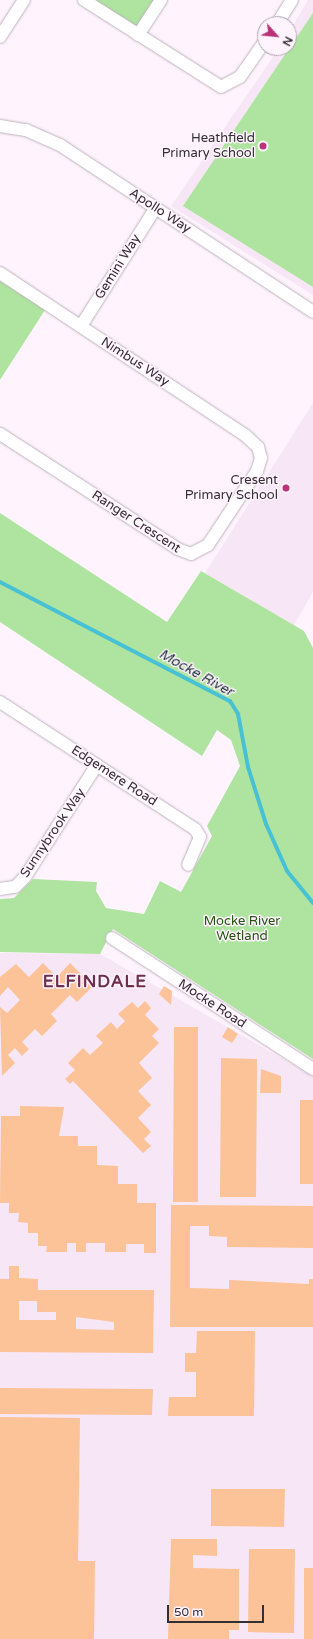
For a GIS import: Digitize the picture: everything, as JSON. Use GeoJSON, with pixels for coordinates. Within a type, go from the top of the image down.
{"type":"FeatureCollection","features":[{"type":"Feature","properties":{"kind":"street"},"geometry":{"type":"LineString","coordinates":[[0,37],[24,0]]}},
{"type":"Feature","properties":{"kind":"street"},"geometry":{"type":"LineString","coordinates":[[84,0],[208,81],[228,86],[240,77],[257,53]]}},
{"type":"Feature","properties":{"kind":"street"},"geometry":{"type":"LineString","coordinates":[[138,35],[161,0]]}},
{"type":"Feature","properties":{"kind":"street"},"geometry":{"type":"LineString","coordinates":[[281,16],[292,0]]}},
{"type":"Feature","properties":{"kind":"street","name":"Apollo Way"},"geometry":{"type":"LineString","coordinates":[[0,126],[26,130],[51,140],[313,312]]}},
{"type":"Feature","properties":{"kind":"street","name":"Gemini Way"},"geometry":{"type":"LineString","coordinates":[[81,326],[155,208]]}},
{"type":"Feature","properties":{"kind":"street","name":"Nimbus Way"},"geometry":{"type":"LineString","coordinates":[[0,273],[245,435],[258,446],[261,458]]}},
{"type":"Feature","properties":{"kind":"street","name":"Ranger Crescent"},"geometry":{"type":"LineString","coordinates":[[0,434],[178,549],[191,554],[208,545],[257,471],[261,458]]}},
{"type":"Feature","properties":{"kind":"street","name":"Edgemere Road"},"geometry":{"type":"LineString","coordinates":[[0,702],[198,832],[197,847],[188,865]]}},
{"type":"Feature","properties":{"kind":"street","name":"Sunnybrook Way"},"geometry":{"type":"LineString","coordinates":[[0,889],[15,887],[25,877],[97,765]]}},
{"type":"Feature","properties":{"kind":"street","name":"Mocke Road"},"geometry":{"type":"LineString","coordinates":[[112,938],[313,1068]]}},
{"type":"Feature","properties":{"kind":"shaded area","name":"Heathfield Primary School"},"geometry":{"type":"Polygon","coordinates":[[[308,0],[313,0],[313,295],[171,206],[274,56],[297,56],[297,19],[308,0]]]}},
{"type":"Feature","properties":{"kind":"shaded area","name":"Cresent Primary School"},"geometry":{"type":"Polygon","coordinates":[[[313,403],[313,592],[294,625],[205,573],[313,403]]]}},
{"type":"Feature","properties":{"kind":"shaded area"},"geometry":{"type":"Polygon","coordinates":[[[0,953],[100,954],[313,1076],[313,1639],[0,1639],[0,953]]]}},
{"type":"Feature","properties":{"kind":"green space"},"geometry":{"type":"Polygon","coordinates":[[[84,0],[161,0],[138,35],[84,0]]]}},
{"type":"Feature","properties":{"kind":"green space","name":"Heathfield Primary School"},"geometry":{"type":"Polygon","coordinates":[[[313,13],[313,287],[183,206],[284,56],[297,56],[297,37],[313,13]]]}},
{"type":"Feature","properties":{"kind":"green space"},"geometry":{"type":"Polygon","coordinates":[[[0,281],[45,310],[0,380],[0,281]]]}},
{"type":"Feature","properties":{"kind":"green space","name":"Mocke River Wetland"},"geometry":{"type":"Polygon","coordinates":[[[0,513],[167,622],[201,571],[304,631],[313,648],[313,1059],[113,929],[100,954],[0,952],[0,899],[14,898],[33,879],[97,882],[96,891],[106,908],[144,914],[160,881],[181,892],[212,836],[207,826],[240,766],[231,740],[217,730],[202,756],[0,622],[0,513]]]}},
{"type":"Feature","properties":{"kind":"building"},"geometry":{"type":"Polygon","coordinates":[[[43,963],[57,977],[70,963],[93,986],[77,1002],[70,995],[51,1014],[57,1021],[42,1036],[35,1029],[22,1042],[29,1049],[22,1056],[15,1048],[8,1055],[15,1063],[2,1076],[0,1007],[7,1013],[20,1000],[8,987],[0,996],[0,977],[16,964],[29,977],[43,963]]]}},
{"type":"Feature","properties":{"kind":"building"},"geometry":{"type":"Polygon","coordinates":[[[164,986],[172,991],[171,1005],[159,994],[164,986]]]}},
{"type":"Feature","properties":{"kind":"building"},"geometry":{"type":"Polygon","coordinates":[[[145,1001],[151,1008],[145,1015],[159,1029],[152,1036],[159,1043],[139,1063],[152,1078],[138,1091],[151,1105],[138,1118],[151,1132],[144,1139],[151,1146],[143,1153],[73,1081],[70,1084],[65,1079],[75,1070],[68,1063],[83,1048],[90,1055],[103,1043],[96,1036],[111,1022],[117,1029],[125,1021],[118,1014],[132,1002],[138,1008],[145,1001]]]}},
{"type":"Feature","properties":{"kind":"building"},"geometry":{"type":"Polygon","coordinates":[[[174,1027],[198,1027],[198,1202],[173,1202],[174,1027]]]}},
{"type":"Feature","properties":{"kind":"building"},"geometry":{"type":"Polygon","coordinates":[[[228,1027],[238,1034],[232,1043],[222,1037],[228,1027]]]}},
{"type":"Feature","properties":{"kind":"building"},"geometry":{"type":"Polygon","coordinates":[[[221,1058],[257,1059],[256,1197],[220,1197],[221,1058]]]}},
{"type":"Feature","properties":{"kind":"building"},"geometry":{"type":"Polygon","coordinates":[[[261,1069],[281,1076],[281,1093],[260,1093],[261,1069]]]}},
{"type":"Feature","properties":{"kind":"building"},"geometry":{"type":"Polygon","coordinates":[[[300,1100],[313,1100],[313,1184],[300,1184],[300,1100]]]}},
{"type":"Feature","properties":{"kind":"building"},"geometry":{"type":"Polygon","coordinates":[[[20,1106],[64,1107],[59,1136],[78,1136],[78,1146],[97,1146],[97,1165],[118,1166],[118,1184],[137,1184],[137,1203],[156,1203],[156,1253],[144,1253],[144,1244],[126,1244],[126,1252],[105,1252],[105,1243],[86,1243],[86,1252],[76,1252],[76,1243],[67,1243],[67,1252],[46,1252],[47,1246],[38,1246],[38,1233],[28,1233],[28,1223],[18,1222],[19,1213],[9,1213],[9,1203],[0,1203],[1,1116],[20,1116],[20,1106]]]}},
{"type":"Feature","properties":{"kind":"building"},"geometry":{"type":"Polygon","coordinates":[[[171,1205],[313,1206],[313,1248],[227,1247],[227,1237],[209,1236],[209,1226],[190,1226],[190,1288],[229,1289],[229,1280],[309,1284],[309,1279],[313,1279],[313,1327],[170,1327],[171,1205]]]}},
{"type":"Feature","properties":{"kind":"building"},"geometry":{"type":"Polygon","coordinates":[[[9,1266],[19,1266],[19,1278],[38,1279],[38,1290],[154,1290],[153,1353],[0,1352],[0,1279],[9,1279],[9,1266]],[[19,1301],[19,1320],[56,1320],[56,1312],[37,1312],[37,1301],[19,1301]],[[76,1317],[76,1329],[114,1330],[114,1322],[76,1317]]]}},
{"type":"Feature","properties":{"kind":"building"},"geometry":{"type":"Polygon","coordinates":[[[197,1331],[255,1331],[254,1416],[168,1416],[169,1397],[196,1397],[196,1372],[185,1372],[185,1353],[196,1353],[197,1331]]]}},
{"type":"Feature","properties":{"kind":"building"},"geometry":{"type":"Polygon","coordinates":[[[0,1388],[153,1389],[152,1415],[0,1414],[0,1388]]]}},
{"type":"Feature","properties":{"kind":"building"},"geometry":{"type":"Polygon","coordinates":[[[0,1417],[80,1418],[78,1561],[95,1561],[94,1639],[0,1639],[0,1417]]]}},
{"type":"Feature","properties":{"kind":"building"},"geometry":{"type":"Polygon","coordinates":[[[211,1489],[285,1489],[284,1527],[211,1526],[211,1489]]]}},
{"type":"Feature","properties":{"kind":"building"},"geometry":{"type":"Polygon","coordinates":[[[171,1539],[217,1539],[217,1556],[193,1555],[193,1568],[239,1569],[239,1630],[229,1630],[229,1639],[168,1639],[171,1539]]]}},
{"type":"Feature","properties":{"kind":"building"},"geometry":{"type":"Polygon","coordinates":[[[249,1549],[295,1549],[294,1633],[248,1632],[249,1549]]]}},
{"type":"Feature","properties":{"kind":"building"},"geometry":{"type":"Polygon","coordinates":[[[304,1568],[313,1568],[313,1639],[304,1639],[304,1568]]]}},
{"type":"Feature","properties":{"kind":"waterway","name":"Mocke River"},"geometry":{"type":"LineString","coordinates":[[0,582],[230,701],[238,714],[248,767],[266,824],[287,871],[313,903]]}},
{"type":"Feature","properties":{"kind":"place","name":"Heathfield Primary School"},"geometry":{"type":"Point","coordinates":[263,146]}},
{"type":"Feature","properties":{"kind":"place","name":"Cresent Primary School"},"geometry":{"type":"Point","coordinates":[286,488]}},
{"type":"Feature","properties":{"kind":"district","name":"ELFINDALE"},"geometry":{"type":"Point","coordinates":[95,982]}}]}
